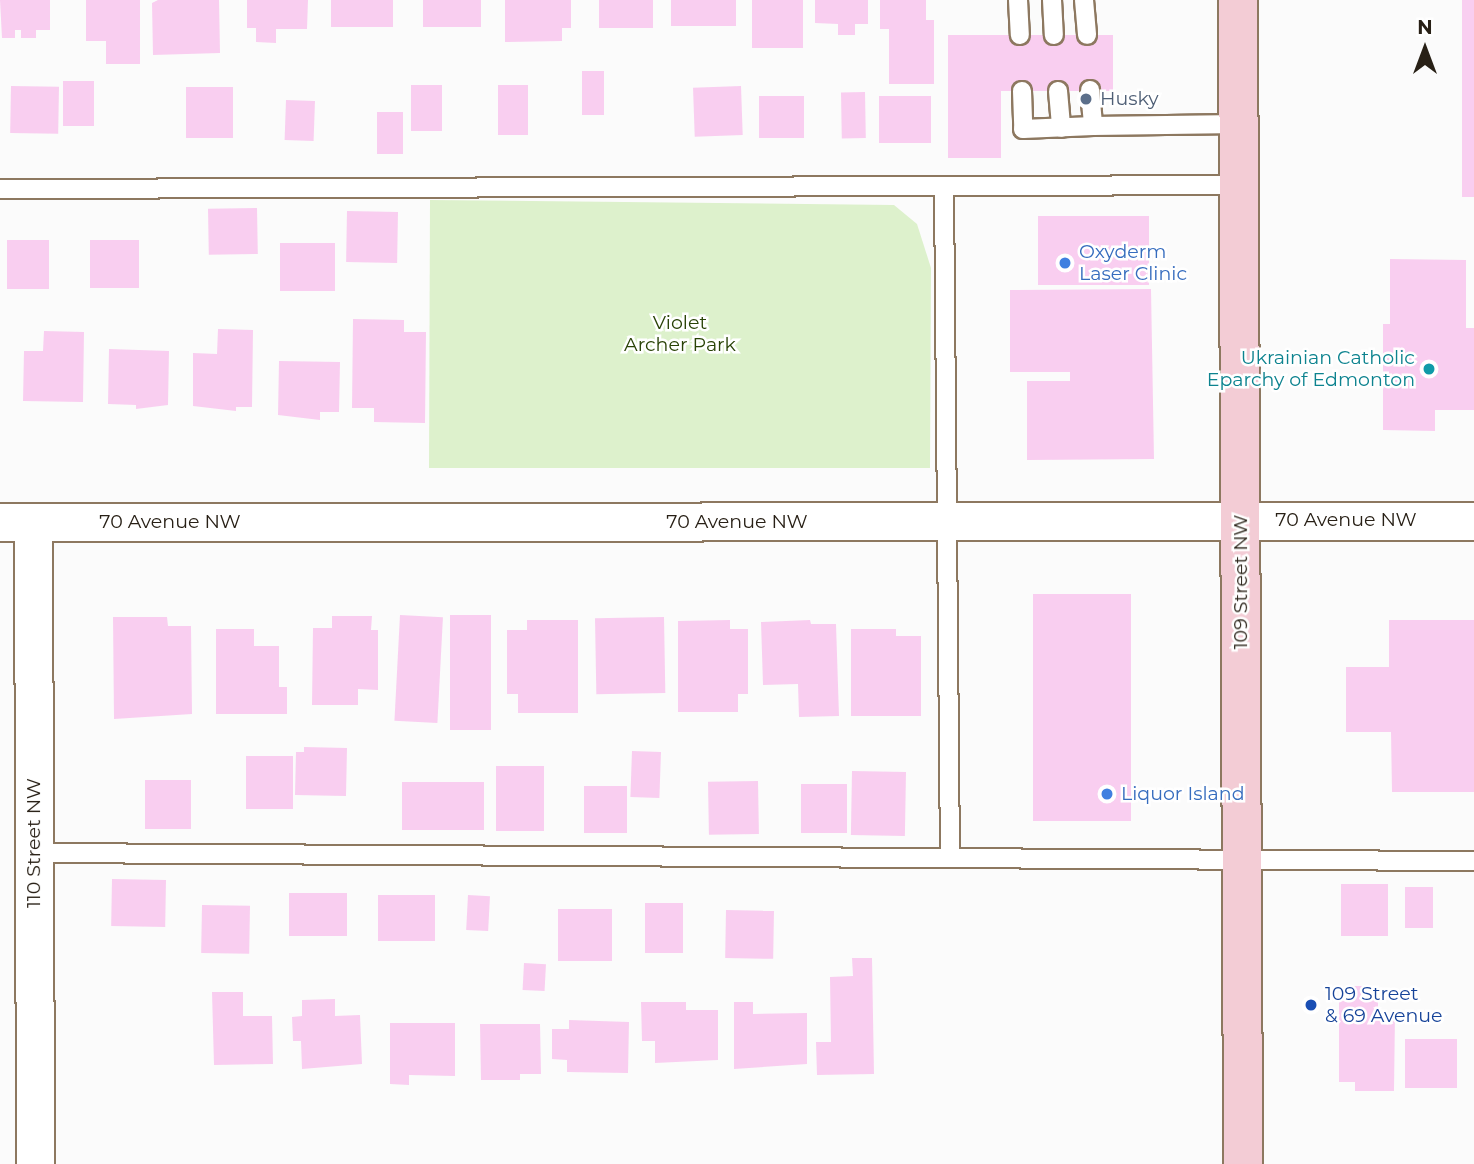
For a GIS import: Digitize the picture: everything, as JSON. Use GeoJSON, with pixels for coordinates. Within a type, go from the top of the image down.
{"type":"FeatureCollection","features":[{"type":"Feature","properties":{"kind":"main road","name":"109 Street NW"},"geometry":{"type":"LineString","coordinates":[[1238,0],[1243,1164]]}},
{"type":"Feature","properties":{"kind":"street","name":"70 Avenue NW"},"geometry":{"type":"LineString","coordinates":[[16,522],[1474,521]]}},
{"type":"Feature","properties":{"kind":"street","name":"110 Street NW"},"geometry":{"type":"LineString","coordinates":[[16,522],[34,853],[35,1164]]}},
{"type":"Feature","properties":{"kind":"lane"},"geometry":{"type":"LineString","coordinates":[[1018,0],[1020,35]]}},
{"type":"Feature","properties":{"kind":"lane"},"geometry":{"type":"LineString","coordinates":[[1052,0],[1054,35]]}},
{"type":"Feature","properties":{"kind":"lane"},"geometry":{"type":"LineString","coordinates":[[1084,0],[1087,35]]}},
{"type":"Feature","properties":{"kind":"lane"},"geometry":{"type":"LineString","coordinates":[[1090,90],[1093,127]]}},
{"type":"Feature","properties":{"kind":"lane"},"geometry":{"type":"LineString","coordinates":[[1022,91],[1023,128],[1238,124]]}},
{"type":"Feature","properties":{"kind":"lane"},"geometry":{"type":"LineString","coordinates":[[1058,91],[1061,128]]}},
{"type":"Feature","properties":{"kind":"lane"},"geometry":{"type":"LineString","coordinates":[[0,189],[1238,185]]}},
{"type":"Feature","properties":{"kind":"lane"},"geometry":{"type":"LineString","coordinates":[[944,187],[950,858]]}},
{"type":"Feature","properties":{"kind":"lane"},"geometry":{"type":"LineString","coordinates":[[34,853],[1474,861]]}},
{"type":"Feature","properties":{"kind":"green space","name":"Violet Archer Park"},"geometry":{"type":"Polygon","coordinates":[[[430,200],[894,205],[917,224],[931,268],[930,468],[429,468],[430,200]]]}},
{"type":"Feature","properties":{"kind":"building"},"geometry":{"type":"Polygon","coordinates":[[[0,0],[50,0],[50,30],[36,30],[36,38],[21,38],[21,30],[15,30],[15,38],[2,38],[0,0]]]}},
{"type":"Feature","properties":{"kind":"building"},"geometry":{"type":"Polygon","coordinates":[[[86,0],[140,0],[140,64],[106,64],[106,41],[86,41],[86,0]]]}},
{"type":"Feature","properties":{"kind":"building"},"geometry":{"type":"Polygon","coordinates":[[[158,0],[219,0],[220,53],[153,55],[152,3],[158,0]]]}},
{"type":"Feature","properties":{"kind":"building"},"geometry":{"type":"Polygon","coordinates":[[[247,0],[308,0],[307,29],[276,29],[276,43],[256,42],[256,28],[247,28],[247,0]]]}},
{"type":"Feature","properties":{"kind":"building"},"geometry":{"type":"Polygon","coordinates":[[[331,0],[393,0],[393,27],[331,27],[331,0]]]}},
{"type":"Feature","properties":{"kind":"building"},"geometry":{"type":"Polygon","coordinates":[[[423,0],[481,0],[481,27],[423,27],[423,0]]]}},
{"type":"Feature","properties":{"kind":"building"},"geometry":{"type":"Polygon","coordinates":[[[505,0],[571,0],[571,28],[562,28],[562,41],[505,42],[505,0]]]}},
{"type":"Feature","properties":{"kind":"building"},"geometry":{"type":"Polygon","coordinates":[[[599,0],[653,0],[653,28],[599,28],[599,0]]]}},
{"type":"Feature","properties":{"kind":"building"},"geometry":{"type":"Polygon","coordinates":[[[671,0],[736,0],[736,26],[671,26],[671,0]]]}},
{"type":"Feature","properties":{"kind":"building"},"geometry":{"type":"Polygon","coordinates":[[[752,0],[803,0],[803,48],[752,48],[752,0]]]}},
{"type":"Feature","properties":{"kind":"building"},"geometry":{"type":"Polygon","coordinates":[[[815,0],[868,0],[868,24],[855,24],[855,35],[838,35],[838,24],[815,23],[815,0]]]}},
{"type":"Feature","properties":{"kind":"building"},"geometry":{"type":"Polygon","coordinates":[[[880,0],[926,0],[926,20],[934,20],[934,84],[889,84],[889,29],[880,29],[880,0]]]}},
{"type":"Feature","properties":{"kind":"building"},"geometry":{"type":"Polygon","coordinates":[[[1462,0],[1474,0],[1474,197],[1462,197],[1462,0]]]}},
{"type":"Feature","properties":{"kind":"building"},"geometry":{"type":"Polygon","coordinates":[[[948,35],[1113,35],[1113,91],[1001,91],[1001,158],[948,158],[948,35]]]}},
{"type":"Feature","properties":{"kind":"building"},"geometry":{"type":"Polygon","coordinates":[[[582,71],[604,71],[604,115],[582,115],[582,71]]]}},
{"type":"Feature","properties":{"kind":"building"},"geometry":{"type":"Polygon","coordinates":[[[63,81],[94,81],[94,126],[63,126],[63,81]]]}},
{"type":"Feature","properties":{"kind":"building"},"geometry":{"type":"Polygon","coordinates":[[[411,85],[442,85],[442,131],[411,131],[411,85]]]}},
{"type":"Feature","properties":{"kind":"building"},"geometry":{"type":"Polygon","coordinates":[[[498,85],[528,85],[528,135],[498,135],[498,85]]]}},
{"type":"Feature","properties":{"kind":"building"},"geometry":{"type":"Polygon","coordinates":[[[11,86],[59,87],[58,134],[10,133],[11,86]]]}},
{"type":"Feature","properties":{"kind":"building"},"geometry":{"type":"Polygon","coordinates":[[[741,86],[743,135],[695,137],[693,88],[741,86]]]}},
{"type":"Feature","properties":{"kind":"building"},"geometry":{"type":"Polygon","coordinates":[[[186,87],[233,87],[233,138],[186,138],[186,87]]]}},
{"type":"Feature","properties":{"kind":"building"},"geometry":{"type":"Polygon","coordinates":[[[841,92],[865,92],[866,138],[842,138],[841,92]]]}},
{"type":"Feature","properties":{"kind":"building"},"geometry":{"type":"Polygon","coordinates":[[[759,96],[804,96],[804,138],[759,138],[759,96]]]}},
{"type":"Feature","properties":{"kind":"building"},"geometry":{"type":"Polygon","coordinates":[[[879,96],[931,96],[931,143],[879,143],[879,96]]]}},
{"type":"Feature","properties":{"kind":"building"},"geometry":{"type":"Polygon","coordinates":[[[286,100],[315,101],[314,141],[285,140],[286,100]]]}},
{"type":"Feature","properties":{"kind":"building"},"geometry":{"type":"Polygon","coordinates":[[[377,112],[403,112],[403,154],[377,154],[377,112]]]}},
{"type":"Feature","properties":{"kind":"building"},"geometry":{"type":"Polygon","coordinates":[[[257,208],[258,254],[209,255],[208,209],[257,208]]]}},
{"type":"Feature","properties":{"kind":"building"},"geometry":{"type":"Polygon","coordinates":[[[347,211],[398,212],[397,263],[346,262],[347,211]]]}},
{"type":"Feature","properties":{"kind":"building"},"geometry":{"type":"Polygon","coordinates":[[[1038,216],[1149,216],[1149,285],[1038,285],[1038,216]]]}},
{"type":"Feature","properties":{"kind":"building"},"geometry":{"type":"Polygon","coordinates":[[[7,240],[49,240],[49,289],[7,289],[7,240]]]}},
{"type":"Feature","properties":{"kind":"building"},"geometry":{"type":"Polygon","coordinates":[[[90,240],[139,240],[139,288],[90,288],[90,240]]]}},
{"type":"Feature","properties":{"kind":"building"},"geometry":{"type":"Polygon","coordinates":[[[280,243],[335,243],[335,291],[280,291],[280,243]]]}},
{"type":"Feature","properties":{"kind":"building","name":"Ukrainian Catholic Eparchy of Edmonton"},"geometry":{"type":"Polygon","coordinates":[[[1390,259],[1466,260],[1466,328],[1474,328],[1474,410],[1435,410],[1435,431],[1383,430],[1383,324],[1390,324],[1390,259]]]}},
{"type":"Feature","properties":{"kind":"building"},"geometry":{"type":"Polygon","coordinates":[[[1151,289],[1154,459],[1027,460],[1027,381],[1070,381],[1070,372],[1010,372],[1010,290],[1151,289]]]}},
{"type":"Feature","properties":{"kind":"building"},"geometry":{"type":"Polygon","coordinates":[[[353,319],[404,320],[404,332],[426,332],[425,423],[374,422],[374,408],[352,408],[353,319]]]}},
{"type":"Feature","properties":{"kind":"building"},"geometry":{"type":"Polygon","coordinates":[[[218,329],[253,330],[252,407],[236,407],[236,411],[193,406],[193,353],[217,354],[218,329]]]}},
{"type":"Feature","properties":{"kind":"building"},"geometry":{"type":"Polygon","coordinates":[[[44,331],[84,332],[83,402],[23,401],[24,351],[43,351],[44,331]]]}},
{"type":"Feature","properties":{"kind":"building"},"geometry":{"type":"Polygon","coordinates":[[[109,349],[169,351],[168,405],[136,409],[136,405],[108,404],[109,349]]]}},
{"type":"Feature","properties":{"kind":"building"},"geometry":{"type":"Polygon","coordinates":[[[279,361],[340,362],[339,412],[320,412],[320,420],[278,415],[279,361]]]}},
{"type":"Feature","properties":{"kind":"building"},"geometry":{"type":"Polygon","coordinates":[[[1033,594],[1131,594],[1131,821],[1033,821],[1033,594]]]}},
{"type":"Feature","properties":{"kind":"building"},"geometry":{"type":"Polygon","coordinates":[[[400,615],[443,617],[437,723],[394,721],[400,615]]]}},
{"type":"Feature","properties":{"kind":"building"},"geometry":{"type":"Polygon","coordinates":[[[450,615],[491,615],[491,730],[450,730],[450,615]]]}},
{"type":"Feature","properties":{"kind":"building"},"geometry":{"type":"Polygon","coordinates":[[[332,616],[372,616],[371,630],[378,630],[378,690],[358,689],[358,705],[312,705],[313,628],[332,628],[332,616]]]}},
{"type":"Feature","properties":{"kind":"building"},"geometry":{"type":"Polygon","coordinates":[[[113,617],[167,617],[168,626],[191,626],[192,714],[114,719],[113,617]]]}},
{"type":"Feature","properties":{"kind":"building"},"geometry":{"type":"Polygon","coordinates":[[[664,617],[665,693],[596,694],[595,618],[664,617]]]}},
{"type":"Feature","properties":{"kind":"building"},"geometry":{"type":"Polygon","coordinates":[[[527,620],[578,620],[578,713],[518,713],[518,694],[507,694],[507,630],[527,630],[527,620]]]}},
{"type":"Feature","properties":{"kind":"building"},"geometry":{"type":"Polygon","coordinates":[[[730,620],[730,629],[748,629],[748,694],[738,694],[738,712],[678,712],[678,621],[730,620]]]}},
{"type":"Feature","properties":{"kind":"building"},"geometry":{"type":"Polygon","coordinates":[[[810,620],[811,624],[836,624],[839,716],[799,717],[798,684],[763,685],[761,622],[810,620]]]}},
{"type":"Feature","properties":{"kind":"building"},"geometry":{"type":"Polygon","coordinates":[[[1389,620],[1474,620],[1474,792],[1392,792],[1391,732],[1346,732],[1346,667],[1389,667],[1389,620]]]}},
{"type":"Feature","properties":{"kind":"building"},"geometry":{"type":"Polygon","coordinates":[[[216,629],[254,629],[254,646],[279,646],[279,687],[287,687],[287,714],[216,714],[216,629]]]}},
{"type":"Feature","properties":{"kind":"building"},"geometry":{"type":"Polygon","coordinates":[[[851,629],[896,629],[896,636],[921,636],[921,716],[851,716],[851,629]]]}},
{"type":"Feature","properties":{"kind":"building"},"geometry":{"type":"Polygon","coordinates":[[[304,747],[347,748],[346,796],[295,795],[296,752],[304,752],[304,747]]]}},
{"type":"Feature","properties":{"kind":"building"},"geometry":{"type":"Polygon","coordinates":[[[632,751],[661,752],[659,798],[630,797],[632,751]]]}},
{"type":"Feature","properties":{"kind":"building"},"geometry":{"type":"Polygon","coordinates":[[[246,756],[293,756],[293,809],[246,809],[246,756]]]}},
{"type":"Feature","properties":{"kind":"building"},"geometry":{"type":"Polygon","coordinates":[[[496,766],[544,766],[544,831],[496,831],[496,766]]]}},
{"type":"Feature","properties":{"kind":"building"},"geometry":{"type":"Polygon","coordinates":[[[852,771],[906,772],[905,836],[851,835],[852,771]]]}},
{"type":"Feature","properties":{"kind":"building"},"geometry":{"type":"Polygon","coordinates":[[[145,780],[191,780],[191,829],[145,829],[145,780]]]}},
{"type":"Feature","properties":{"kind":"building"},"geometry":{"type":"Polygon","coordinates":[[[758,781],[759,834],[709,835],[708,782],[758,781]]]}},
{"type":"Feature","properties":{"kind":"building"},"geometry":{"type":"Polygon","coordinates":[[[402,782],[484,782],[484,830],[402,830],[402,782]]]}},
{"type":"Feature","properties":{"kind":"building"},"geometry":{"type":"Polygon","coordinates":[[[801,784],[847,784],[847,833],[801,833],[801,784]]]}},
{"type":"Feature","properties":{"kind":"building"},"geometry":{"type":"Polygon","coordinates":[[[584,786],[627,786],[627,833],[584,833],[584,786]]]}},
{"type":"Feature","properties":{"kind":"building"},"geometry":{"type":"Polygon","coordinates":[[[112,879],[166,880],[165,927],[111,926],[112,879]]]}},
{"type":"Feature","properties":{"kind":"building"},"geometry":{"type":"Polygon","coordinates":[[[1341,884],[1388,884],[1388,936],[1341,936],[1341,884]]]}},
{"type":"Feature","properties":{"kind":"building"},"geometry":{"type":"Polygon","coordinates":[[[1405,887],[1433,887],[1433,928],[1405,928],[1405,887]]]}},
{"type":"Feature","properties":{"kind":"building"},"geometry":{"type":"Polygon","coordinates":[[[289,893],[347,893],[347,936],[289,936],[289,893]]]}},
{"type":"Feature","properties":{"kind":"building"},"geometry":{"type":"Polygon","coordinates":[[[378,895],[435,895],[435,941],[378,941],[378,895]]]}},
{"type":"Feature","properties":{"kind":"building"},"geometry":{"type":"Polygon","coordinates":[[[468,895],[490,896],[488,931],[466,930],[468,895]]]}},
{"type":"Feature","properties":{"kind":"building"},"geometry":{"type":"Polygon","coordinates":[[[645,903],[683,903],[683,953],[645,953],[645,903]]]}},
{"type":"Feature","properties":{"kind":"building"},"geometry":{"type":"Polygon","coordinates":[[[202,905],[250,906],[249,954],[201,953],[202,905]]]}},
{"type":"Feature","properties":{"kind":"building"},"geometry":{"type":"Polygon","coordinates":[[[558,909],[612,909],[612,961],[558,961],[558,909]]]}},
{"type":"Feature","properties":{"kind":"building"},"geometry":{"type":"Polygon","coordinates":[[[726,910],[774,911],[773,959],[725,958],[726,910]]]}},
{"type":"Feature","properties":{"kind":"building"},"geometry":{"type":"Polygon","coordinates":[[[852,958],[872,958],[874,1074],[817,1075],[816,1042],[831,1042],[830,977],[853,976],[852,958]]]}},
{"type":"Feature","properties":{"kind":"building"},"geometry":{"type":"Polygon","coordinates":[[[524,963],[546,964],[545,991],[523,990],[524,963]]]}},
{"type":"Feature","properties":{"kind":"building"},"geometry":{"type":"Polygon","coordinates":[[[1353,986],[1378,986],[1378,1014],[1395,1014],[1394,1091],[1355,1091],[1355,1082],[1339,1082],[1339,999],[1353,999],[1353,986]]]}},
{"type":"Feature","properties":{"kind":"building"},"geometry":{"type":"Polygon","coordinates":[[[212,992],[243,992],[243,1016],[272,1016],[273,1064],[214,1065],[212,992]]]}},
{"type":"Feature","properties":{"kind":"building"},"geometry":{"type":"Polygon","coordinates":[[[335,999],[335,1016],[360,1015],[362,1064],[302,1069],[301,1041],[293,1041],[292,1017],[302,1016],[302,1000],[335,999]]]}},
{"type":"Feature","properties":{"kind":"building"},"geometry":{"type":"Polygon","coordinates":[[[641,1002],[686,1002],[686,1010],[718,1010],[718,1060],[655,1063],[655,1041],[642,1041],[641,1002]]]}},
{"type":"Feature","properties":{"kind":"building"},"geometry":{"type":"Polygon","coordinates":[[[734,1002],[753,1002],[753,1014],[807,1013],[807,1064],[734,1069],[734,1002]]]}},
{"type":"Feature","properties":{"kind":"building"},"geometry":{"type":"Polygon","coordinates":[[[569,1020],[629,1022],[628,1073],[567,1072],[567,1060],[552,1059],[552,1029],[569,1029],[569,1020]]]}},
{"type":"Feature","properties":{"kind":"building"},"geometry":{"type":"Polygon","coordinates":[[[390,1023],[455,1023],[455,1076],[409,1075],[409,1085],[390,1084],[390,1023]]]}},
{"type":"Feature","properties":{"kind":"building"},"geometry":{"type":"Polygon","coordinates":[[[480,1024],[540,1024],[541,1074],[520,1074],[520,1080],[481,1080],[480,1024]]]}},
{"type":"Feature","properties":{"kind":"building"},"geometry":{"type":"Polygon","coordinates":[[[1405,1039],[1457,1039],[1457,1088],[1405,1088],[1405,1039]]]}},
{"type":"Feature","properties":{"kind":"place","name":"Husky"},"geometry":{"type":"Point","coordinates":[1086,99]}},
{"type":"Feature","properties":{"kind":"place","name":"Oxyderm Laser Clinic"},"geometry":{"type":"Point","coordinates":[1065,263]}},
{"type":"Feature","properties":{"kind":"place","name":"Ukrainian Catholic Eparchy of Edmonton"},"geometry":{"type":"Point","coordinates":[1429,369]}},
{"type":"Feature","properties":{"kind":"place","name":"Liquor Island"},"geometry":{"type":"Point","coordinates":[1107,794]}},
{"type":"Feature","properties":{"kind":"place","name":"109 Street & 69 Avenue"},"geometry":{"type":"Point","coordinates":[1311,1005]}}]}
